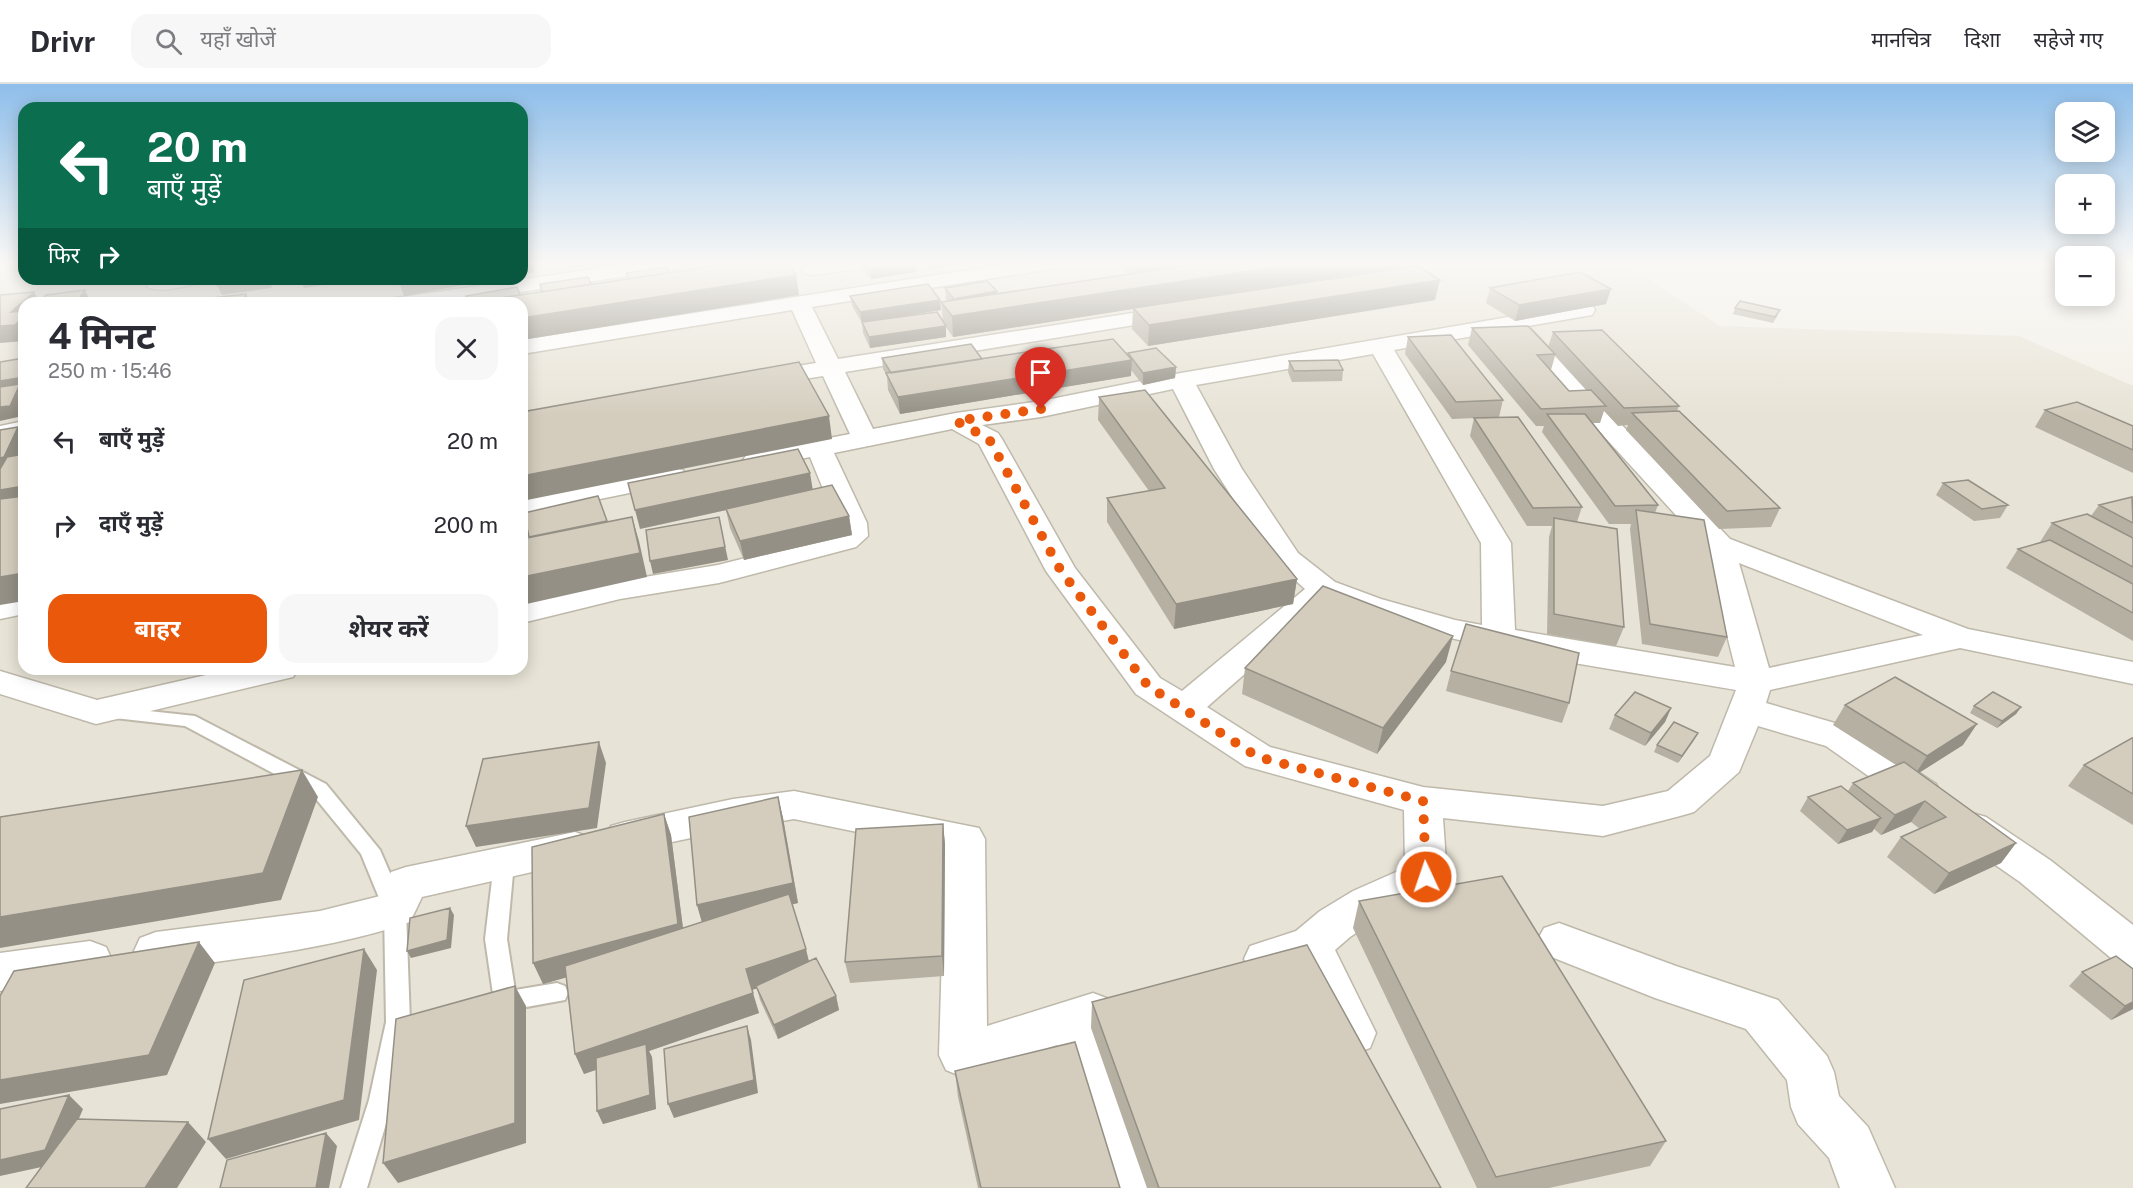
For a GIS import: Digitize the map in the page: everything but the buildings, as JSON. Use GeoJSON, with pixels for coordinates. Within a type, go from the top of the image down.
{"type":"FeatureCollection","features":[{"type":"Feature","properties":{"kind":"street"},"geometry":{"type":"LineString","coordinates":[[528,346],[724,315]]}},
{"type":"Feature","properties":{"kind":"street"},"geometry":{"type":"LineString","coordinates":[[813,315],[830,367],[865,439]]}},
{"type":"Feature","properties":{"kind":"street"},"geometry":{"type":"LineString","coordinates":[[738,383],[1166,315]]}},
{"type":"Feature","properties":{"kind":"street"},"geometry":{"type":"LineString","coordinates":[[728,466],[956,421],[1041,409],[1180,380],[1559,315]]}},
{"type":"Feature","properties":{"kind":"street"},"geometry":{"type":"LineString","coordinates":[[1513,323],[1719,545],[1960,638],[2133,673]]}},
{"type":"Feature","properties":{"kind":"street"},"geometry":{"type":"LineString","coordinates":[[1380,346],[1496,543],[1499,638]]}},
{"type":"Feature","properties":{"kind":"street"},"geometry":{"type":"LineString","coordinates":[[1180,380],[1228,469],[1287,559],[1324,589],[1370,606],[1432,624],[1751,696],[1839,737],[2035,871],[2133,950]]}},
{"type":"Feature","properties":{"kind":"street"},"geometry":{"type":"LineString","coordinates":[[956,421],[989,439],[1061,571],[1148,686],[1258,757],[1423,801],[1603,821],[1680,802],[1726,763],[1751,696],[1719,545]]}},
{"type":"Feature","properties":{"kind":"street"},"geometry":{"type":"LineString","coordinates":[[0,434],[18,430]]}},
{"type":"Feature","properties":{"kind":"street"},"geometry":{"type":"LineString","coordinates":[[528,612],[620,590],[719,574],[846,541],[853,536],[852,523],[819,448]]}},
{"type":"Feature","properties":{"kind":"street"},"geometry":{"type":"LineString","coordinates":[[528,505],[694,472]]}},
{"type":"Feature","properties":{"kind":"street"},"geometry":{"type":"LineString","coordinates":[[1183,709],[1324,589]]}},
{"type":"Feature","properties":{"kind":"street"},"geometry":{"type":"LineString","coordinates":[[0,609],[18,605]]}},
{"type":"Feature","properties":{"kind":"street"},"geometry":{"type":"LineString","coordinates":[[1751,696],[1960,638]]}},
{"type":"Feature","properties":{"kind":"street"},"geometry":{"type":"LineString","coordinates":[[0,682],[96,712],[255,675]]}},
{"type":"Feature","properties":{"kind":"street"},"geometry":{"type":"LineString","coordinates":[[1231,970],[1310,945],[1368,903],[1426,877],[1423,801]]}},
{"type":"Feature","properties":{"kind":"street"},"geometry":{"type":"LineString","coordinates":[[0,972],[320,929],[395,910],[406,884],[733,814],[794,805],[964,839],[963,1055],[1129,1002]]}},
{"type":"Feature","properties":{"kind":"street"},"geometry":{"type":"LineString","coordinates":[[1559,941],[1671,984],[1761,1014],[1810,1072],[1816,1107],[1850,1144],[1861,1177],[1869,1188]]}},
{"type":"Feature","properties":{"kind":"street"},"geometry":{"type":"LineString","coordinates":[[1310,945],[1372,1072]]}},
{"type":"Feature","properties":{"kind":"street"},"geometry":{"type":"LineString","coordinates":[[1072,1019],[1104,1124],[1127,1188]]}},
{"type":"Feature","properties":{"kind":"lane"},"geometry":{"type":"LineString","coordinates":[[96,712],[189,720],[319,789],[370,850],[395,910],[409,1020],[354,1188]]}},
{"type":"Feature","properties":{"kind":"lane"},"geometry":{"type":"LineString","coordinates":[[504,863],[496,939],[505,1000]]}},
{"type":"Feature","properties":{"kind":"lane"},"geometry":{"type":"LineString","coordinates":[[473,1007],[557,993]]}},
{"type":"Feature","properties":{"kind":"shaded area"},"geometry":{"type":"Polygon","coordinates":[[[0,315],[18,315],[18,675],[528,675],[528,315],[1702,315],[1720,326],[2019,336],[2133,386],[2133,1188],[0,1188],[0,315]]]}},
{"type":"Feature","properties":{"kind":"route"},"geometry":{"type":"LineString","coordinates":[[1041,409],[956,421],[989,439],[1061,571],[1148,686],[1258,757],[1423,801],[1426,877]]}}]}
